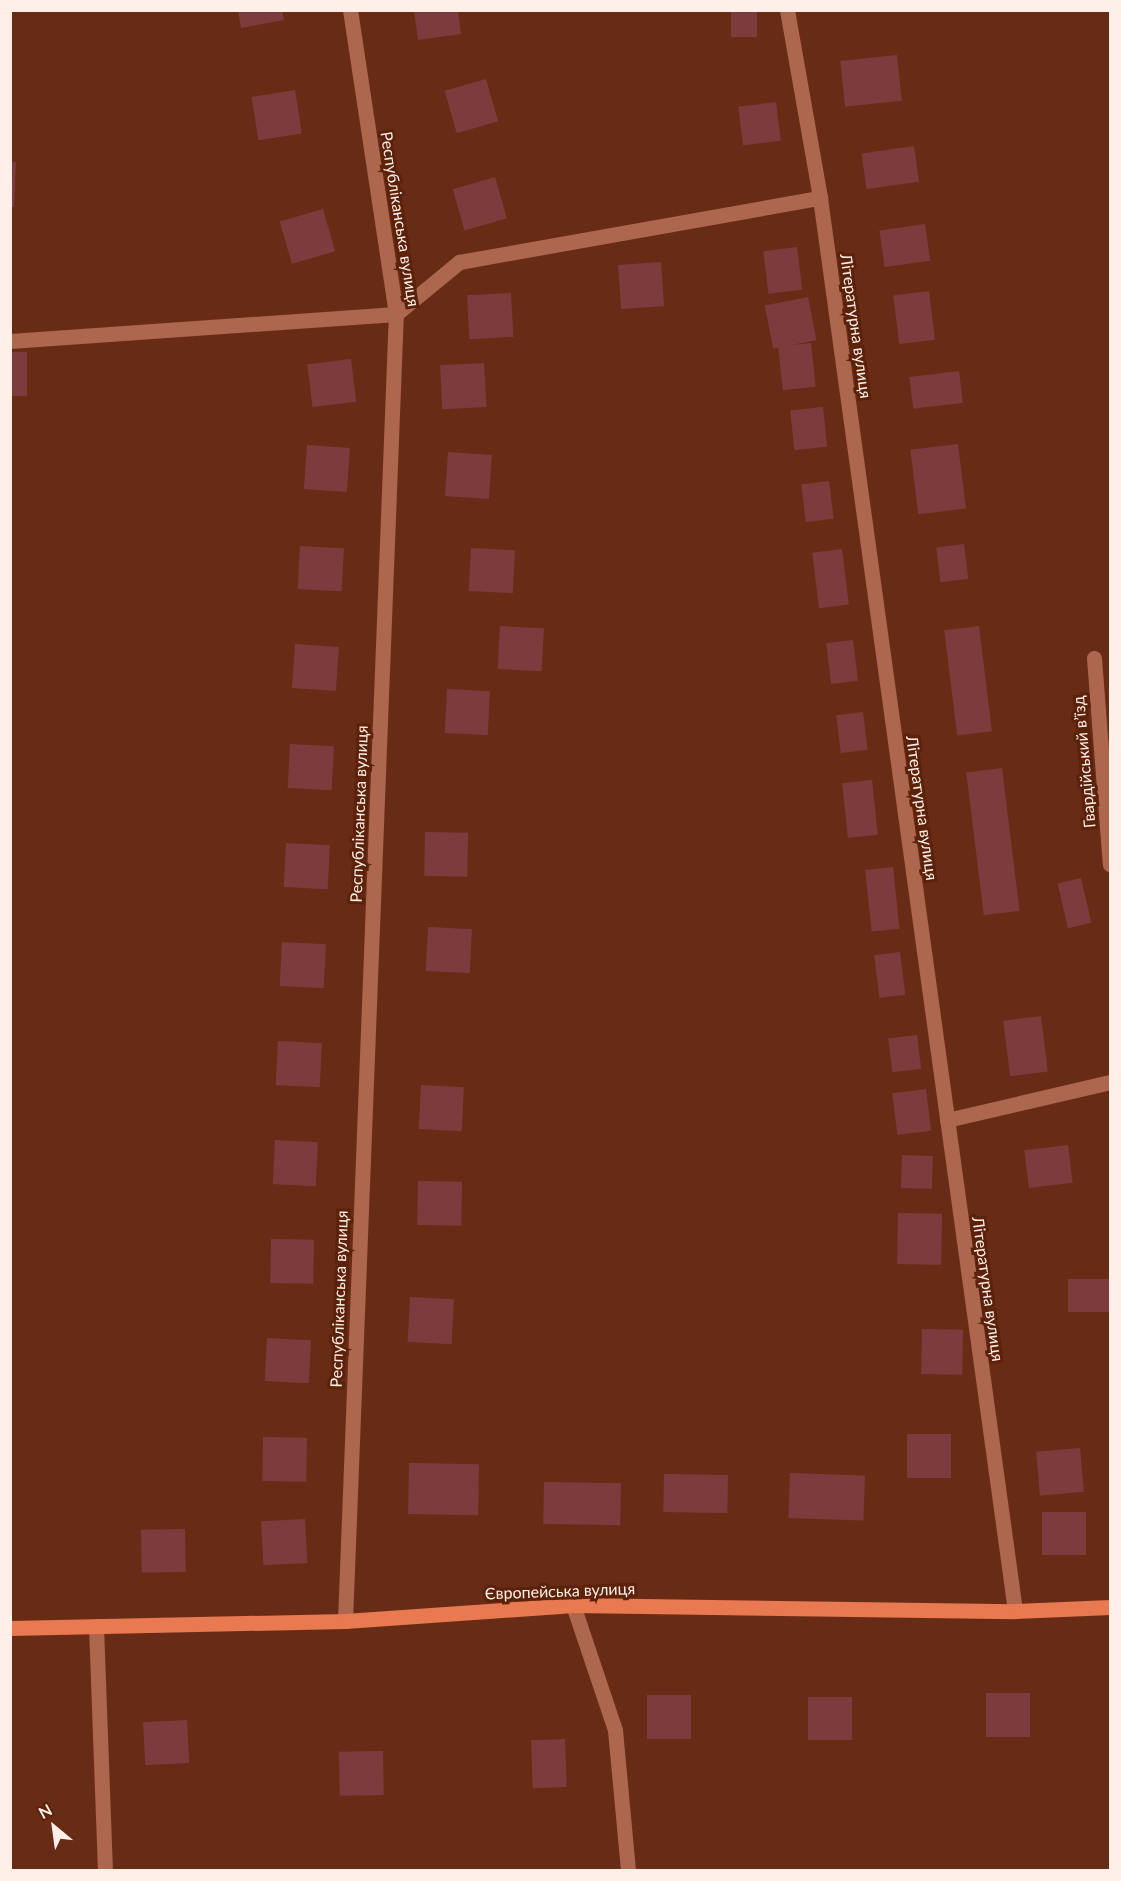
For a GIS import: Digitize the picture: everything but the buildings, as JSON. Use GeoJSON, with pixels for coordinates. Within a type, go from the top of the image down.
{"type":"FeatureCollection","features":[{"type":"Feature","properties":{"kind":"street","name":"Республіканська вулиця"},"geometry":{"type":"LineString","coordinates":[[345,1621],[396,314],[350,10]]}},
{"type":"Feature","properties":{"kind":"street","name":"Літературна вулиця"},"geometry":{"type":"LineString","coordinates":[[787,10],[820,198],[1015,1611]]}},
{"type":"Feature","properties":{"kind":"street"},"geometry":{"type":"LineString","coordinates":[[10,341],[396,314],[459,262],[820,198]]}},
{"type":"Feature","properties":{"kind":"street","name":"Гвардійський в’їзд"},"geometry":{"type":"LineString","coordinates":[[1094,658],[1110,864]]}},
{"type":"Feature","properties":{"kind":"street"},"geometry":{"type":"LineString","coordinates":[[947,1120],[1110,1082]]}},
{"type":"Feature","properties":{"kind":"street"},"geometry":{"type":"LineString","coordinates":[[573,1605],[615,1730],[628,1870]]}},
{"type":"Feature","properties":{"kind":"street","name":"Європейська вулиця"},"geometry":{"type":"LineString","coordinates":[[10,1628],[345,1621],[573,1605],[1015,1611],[1110,1607]]}},
{"type":"Feature","properties":{"kind":"street"},"geometry":{"type":"LineString","coordinates":[[96,1626],[105,1870]]}}]}
